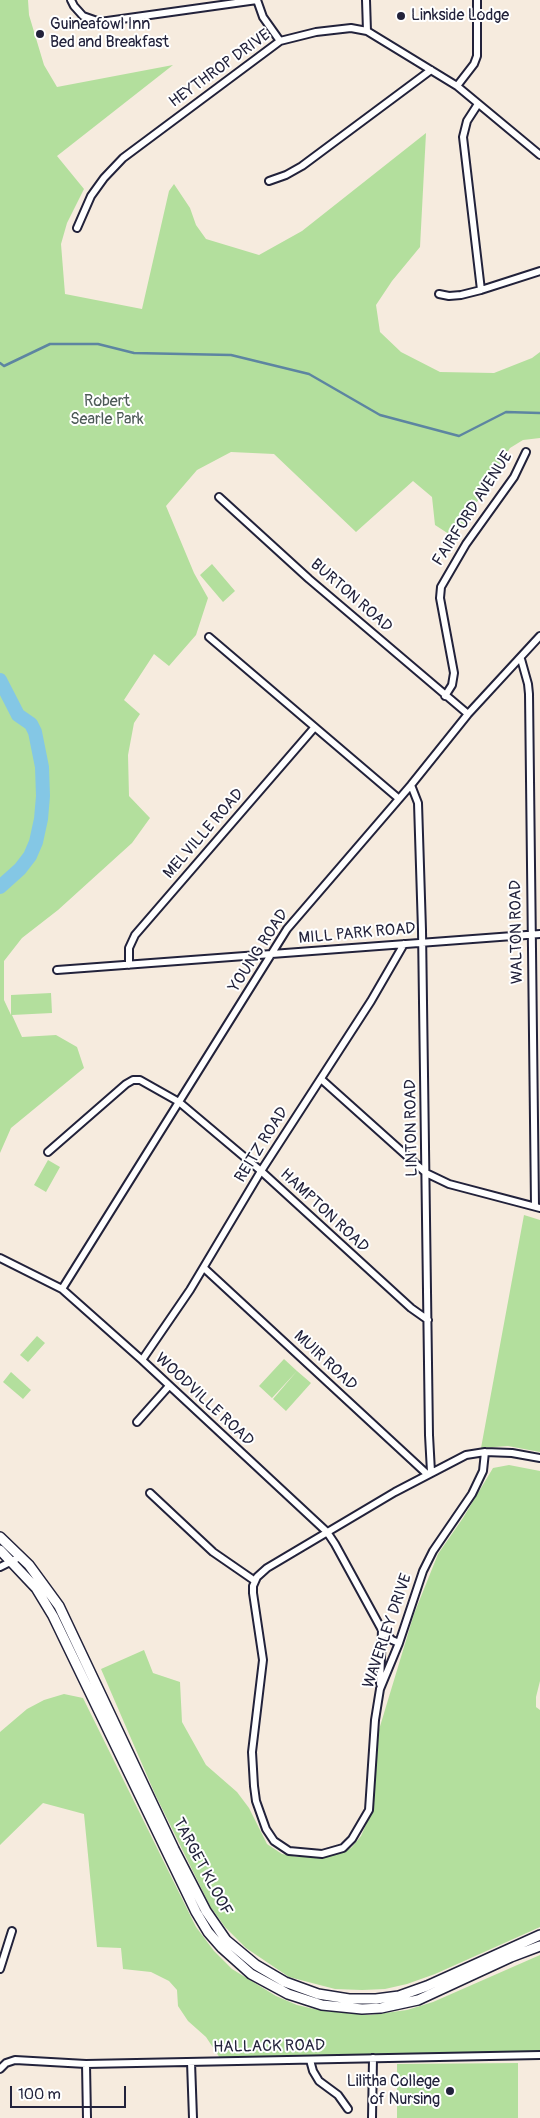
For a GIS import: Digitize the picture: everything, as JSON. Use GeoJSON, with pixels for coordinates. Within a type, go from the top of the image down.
{"type":"FeatureCollection","features":[{"type":"Feature","properties":{"kind":"main road","name":"TARGET KLOOF"},"geometry":{"type":"LineString","coordinates":[[0,1538],[43,1598],[199,1917],[208,1932],[230,1957],[251,1974],[270,1986],[288,1994],[322,2005],[362,2009],[381,2008],[418,2000],[511,1957],[540,1946]]}},
{"type":"Feature","properties":{"kind":"main road","name":"TARGET KLOOF"},"geometry":{"type":"LineString","coordinates":[[0,1550],[29,1565],[59,1606],[174,1849],[206,1911],[226,1940],[268,1973],[300,1989],[331,1997],[361,2000],[391,1997],[411,1993],[540,1935]]}},
{"type":"Feature","properties":{"kind":"main road"},"geometry":{"type":"LineString","coordinates":[[78,1668],[87,1662]]}},
{"type":"Feature","properties":{"kind":"street"},"geometry":{"type":"LineString","coordinates":[[71,0],[83,16],[100,22],[257,0],[263,17],[280,41]]}},
{"type":"Feature","properties":{"kind":"street"},"geometry":{"type":"LineString","coordinates":[[366,0],[366,31]]}},
{"type":"Feature","properties":{"kind":"street"},"geometry":{"type":"LineString","coordinates":[[457,86],[474,64],[477,56],[477,0]]}},
{"type":"Feature","properties":{"kind":"street","name":"HEYTHROP DRIVE"},"geometry":{"type":"LineString","coordinates":[[76,228],[91,196],[104,178],[123,158],[280,41],[298,35],[336,29],[351,28],[366,31],[457,86],[540,155]]}},
{"type":"Feature","properties":{"kind":"street"},"geometry":{"type":"LineString","coordinates":[[269,181],[302,166],[431,70]]}},
{"type":"Feature","properties":{"kind":"street"},"geometry":{"type":"LineString","coordinates":[[478,104],[467,121],[463,137],[481,290]]}},
{"type":"Feature","properties":{"kind":"street"},"geometry":{"type":"LineString","coordinates":[[439,294],[461,295],[540,271]]}},
{"type":"Feature","properties":{"kind":"street","name":"FAIRFORD AVENUE"},"geometry":{"type":"LineString","coordinates":[[445,696],[452,686],[454,673],[440,598],[441,587],[466,544],[514,477],[526,452]]}},
{"type":"Feature","properties":{"kind":"street","name":"BURTON ROAD"},"geometry":{"type":"LineString","coordinates":[[219,497],[309,579],[468,714]]}},
{"type":"Feature","properties":{"kind":"street","name":"YOUNG ROAD"},"geometry":{"type":"LineString","coordinates":[[62,1289],[287,928],[411,784],[468,714],[521,659],[540,636]]}},
{"type":"Feature","properties":{"kind":"street"},"geometry":{"type":"LineString","coordinates":[[209,637],[398,798]]}},
{"type":"Feature","properties":{"kind":"street","name":"WALTON ROAD"},"geometry":{"type":"LineString","coordinates":[[521,659],[529,694],[531,935],[538,1207]]}},
{"type":"Feature","properties":{"kind":"street","name":"MELVILLE ROAD"},"geometry":{"type":"LineString","coordinates":[[129,964],[129,948],[135,935],[314,728]]}},
{"type":"Feature","properties":{"kind":"street","name":"LINTON ROAD"},"geometry":{"type":"LineString","coordinates":[[411,784],[418,803],[422,942],[429,1473]]}},
{"type":"Feature","properties":{"kind":"street","name":"MILL PARK ROAD"},"geometry":{"type":"LineString","coordinates":[[57,970],[540,934]]}},
{"type":"Feature","properties":{"kind":"street","name":"REITZ ROAD"},"geometry":{"type":"LineString","coordinates":[[142,1360],[204,1268],[261,1171],[371,1001],[404,944]]}},
{"type":"Feature","properties":{"kind":"street"},"geometry":{"type":"LineString","coordinates":[[321,1078],[426,1173],[449,1184],[538,1207]]}},
{"type":"Feature","properties":{"kind":"street","name":"HAMPTON ROAD"},"geometry":{"type":"LineString","coordinates":[[48,1152],[130,1081],[140,1080],[179,1102],[261,1171],[410,1308],[428,1320]]}},
{"type":"Feature","properties":{"kind":"street","name":"WOODVILLE ROAD"},"geometry":{"type":"LineString","coordinates":[[0,1258],[62,1289],[142,1360],[327,1532],[382,1630]]}},
{"type":"Feature","properties":{"kind":"street","name":"MUIR ROAD"},"geometry":{"type":"LineString","coordinates":[[204,1268],[429,1473]]}},
{"type":"Feature","properties":{"kind":"street"},"geometry":{"type":"LineString","coordinates":[[137,1422],[169,1386]]}},
{"type":"Feature","properties":{"kind":"street"},"geometry":{"type":"LineString","coordinates":[[150,1493],[213,1552],[254,1581],[267,1568],[327,1532],[429,1473],[466,1455],[485,1452],[512,1453],[540,1458]]}},
{"type":"Feature","properties":{"kind":"street","name":"WAVERLEY DRIVE"},"geometry":{"type":"LineString","coordinates":[[254,1581],[263,1660],[252,1752],[256,1801],[266,1829],[279,1845],[292,1852],[322,1854],[343,1848],[352,1839],[370,1806],[375,1720],[380,1688],[399,1643],[423,1570],[433,1551],[472,1494],[483,1471],[485,1452]]}},
{"type":"Feature","properties":{"kind":"street"},"geometry":{"type":"LineString","coordinates":[[0,1567],[16,1559]]}},
{"type":"Feature","properties":{"kind":"street"},"geometry":{"type":"LineString","coordinates":[[382,1630],[392,1640],[399,1643]]}},
{"type":"Feature","properties":{"kind":"street"},"geometry":{"type":"LineString","coordinates":[[380,1688],[382,1630]]}},
{"type":"Feature","properties":{"kind":"street"},"geometry":{"type":"LineString","coordinates":[[0,1969],[12,1931]]}},
{"type":"Feature","properties":{"kind":"street","name":"HALLACK ROAD"},"geometry":{"type":"LineString","coordinates":[[0,2067],[15,2060],[86,2064],[540,2055]]}},
{"type":"Feature","properties":{"kind":"street"},"geometry":{"type":"LineString","coordinates":[[372,2118],[373,2058]]}},
{"type":"Feature","properties":{"kind":"street"},"geometry":{"type":"LineString","coordinates":[[310,2060],[313,2072],[320,2081],[338,2094],[348,2108]]}},
{"type":"Feature","properties":{"kind":"street"},"geometry":{"type":"LineString","coordinates":[[191,2062],[193,2118]]}},
{"type":"Feature","properties":{"kind":"street"},"geometry":{"type":"LineString","coordinates":[[86,2064],[87,2118]]}},
{"type":"Feature","properties":{"kind":"green space","name":"Robert Searle Park"},"geometry":{"type":"Polygon","coordinates":[[[0,0],[28,0],[29,15],[44,65],[57,87],[173,65],[57,156],[84,189],[67,223],[61,244],[65,294],[142,309],[169,191],[174,184],[190,208],[196,225],[206,239],[259,255],[302,231],[426,133],[420,247],[392,281],[376,305],[380,332],[401,352],[440,372],[494,373],[532,358],[540,352],[540,438],[523,440],[510,448],[455,538],[435,525],[432,497],[413,481],[356,532],[274,454],[231,452],[197,470],[166,506],[194,573],[208,598],[196,635],[169,666],[154,654],[124,700],[140,714],[134,723],[128,755],[129,796],[150,818],[132,843],[58,910],[22,938],[4,961],[4,1000],[11,1015],[11,995],[51,993],[52,1013],[12,1015],[22,1037],[56,1035],[77,1047],[84,1068],[11,1128],[0,1153],[0,0]]]}},
{"type":"Feature","properties":{"kind":"green space"},"geometry":{"type":"Polygon","coordinates":[[[212,564],[235,591],[223,602],[200,575],[212,564]]]}},
{"type":"Feature","properties":{"kind":"green space"},"geometry":{"type":"Polygon","coordinates":[[[48,1160],[60,1167],[46,1192],[34,1185],[48,1160]]]}},
{"type":"Feature","properties":{"kind":"green space"},"geometry":{"type":"Polygon","coordinates":[[[524,1215],[540,1220],[540,1452],[508,1446],[481,1448],[524,1215]]]}},
{"type":"Feature","properties":{"kind":"green space"},"geometry":{"type":"Polygon","coordinates":[[[37,1336],[45,1343],[28,1362],[20,1355],[37,1336]]]}},
{"type":"Feature","properties":{"kind":"green space"},"geometry":{"type":"Polygon","coordinates":[[[284,1359],[297,1371],[272,1398],[259,1386],[284,1359]]]}},
{"type":"Feature","properties":{"kind":"green space"},"geometry":{"type":"Polygon","coordinates":[[[297,1371],[311,1383],[286,1411],[273,1399],[297,1371]]]}},
{"type":"Feature","properties":{"kind":"green space"},"geometry":{"type":"Polygon","coordinates":[[[11,1372],[31,1390],[23,1399],[3,1382],[11,1372]]]}},
{"type":"Feature","properties":{"kind":"green space"},"geometry":{"type":"Polygon","coordinates":[[[509,1465],[540,1471],[540,1681],[536,1697],[536,1707],[540,1710],[540,1927],[435,1974],[407,1984],[385,1989],[335,1989],[289,1977],[246,1948],[225,1927],[210,1906],[155,1794],[101,1669],[144,1650],[153,1673],[180,1682],[182,1722],[206,1765],[237,1792],[249,1808],[267,1844],[282,1854],[297,1857],[320,1857],[351,1848],[361,1836],[368,1820],[373,1802],[378,1733],[414,1614],[438,1554],[463,1518],[493,1468],[509,1465]]]}},
{"type":"Feature","properties":{"kind":"green space"},"geometry":{"type":"Polygon","coordinates":[[[64,1694],[83,1698],[196,1927],[214,1951],[232,1969],[276,1996],[297,2005],[323,2011],[370,2015],[407,2010],[433,2002],[540,1955],[540,2055],[222,2061],[206,2037],[188,2021],[178,2006],[177,1990],[169,1981],[151,1972],[123,1969],[121,1948],[97,1947],[84,1814],[43,1803],[0,1845],[0,1732],[27,1709],[44,1700],[64,1694]]]}},
{"type":"Feature","properties":{"kind":"green space","name":"Lilitha College of Nursing"},"geometry":{"type":"Polygon","coordinates":[[[518,2063],[518,2118],[397,2118],[397,2064],[518,2063]]]}},
{"type":"Feature","properties":{"kind":"waterway"},"geometry":{"type":"LineString","coordinates":[[0,363],[4,366],[50,344],[98,344],[134,353],[231,355],[309,374],[380,415],[459,436],[506,412],[540,413]]}},
{"type":"Feature","properties":{"kind":"waterway"},"geometry":{"type":"LineString","coordinates":[[0,680],[18,715],[31,724],[35,732],[42,767],[43,796],[41,819],[36,842],[30,856],[20,869],[0,887]]}},
{"type":"Feature","properties":{"kind":"place","name":"Linkside Lodge"},"geometry":{"type":"Point","coordinates":[401,16]}},
{"type":"Feature","properties":{"kind":"place","name":"Guineafowl Inn Bed and Breakfast"},"geometry":{"type":"Point","coordinates":[40,34]}},
{"type":"Feature","properties":{"kind":"place","name":"Lilitha College of Nursing"},"geometry":{"type":"Point","coordinates":[450,2091]}}]}
